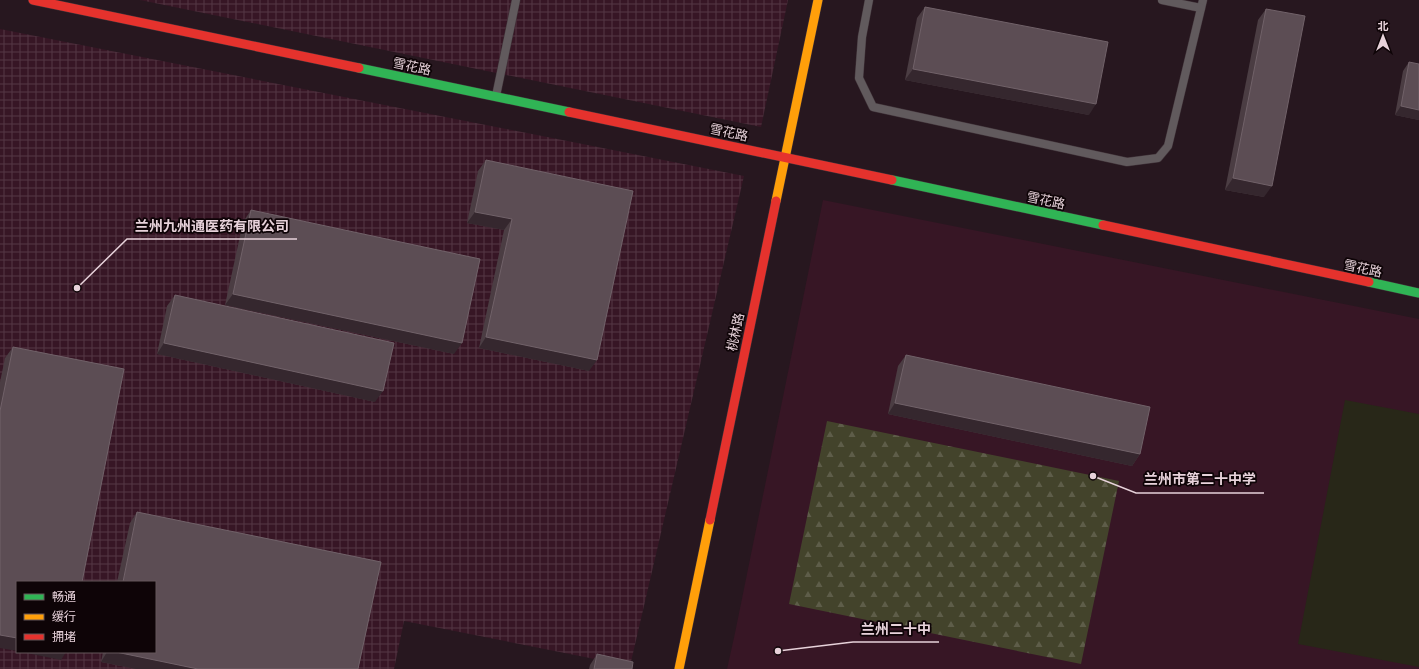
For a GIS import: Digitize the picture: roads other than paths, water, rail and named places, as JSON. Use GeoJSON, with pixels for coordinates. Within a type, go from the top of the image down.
{"type":"FeatureCollection","features":[{"type":"Feature","properties":{"kind":"street","name":"雪花路"},"geometry":{"type":"LineString","coordinates":[[33,0],[785,157],[1419,293]]}},
{"type":"Feature","properties":{"kind":"street","name":"桃林路"},"geometry":{"type":"LineString","coordinates":[[679,669],[818,0]]}},
{"type":"Feature","properties":{"kind":"lane"},"geometry":{"type":"LineString","coordinates":[[496,97],[516,0]]}},
{"type":"Feature","properties":{"kind":"lane"},"geometry":{"type":"LineString","coordinates":[[869,0],[862,37],[859,78],[874,108],[1127,162],[1158,158],[1168,146],[1202,4],[1162,0]]}},
{"type":"Feature","properties":{"kind":"place","name":"兰州九州通医药有限公司"},"geometry":{"type":"Point","coordinates":[77,288]}},
{"type":"Feature","properties":{"kind":"place","name":"兰州市第二十中学"},"geometry":{"type":"Point","coordinates":[1093,476]}},
{"type":"Feature","properties":{"kind":"place","name":"兰州二十中"},"geometry":{"type":"Point","coordinates":[778,651]}}]}
